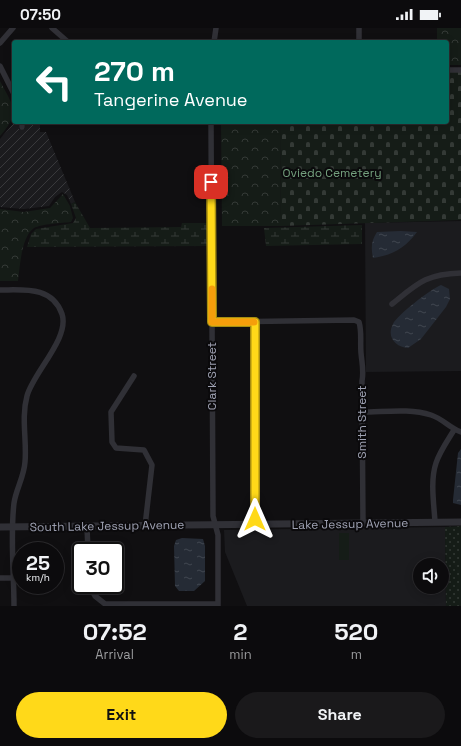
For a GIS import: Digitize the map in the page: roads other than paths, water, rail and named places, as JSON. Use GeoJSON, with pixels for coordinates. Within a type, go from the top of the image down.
{"type":"FeatureCollection","features":[{"type":"Feature","properties":{"kind":"street"},"geometry":{"type":"LineString","coordinates":[[0,43],[14,28]]}},
{"type":"Feature","properties":{"kind":"street"},"geometry":{"type":"LineString","coordinates":[[52,28],[66,40]]}},
{"type":"Feature","properties":{"kind":"street"},"geometry":{"type":"LineString","coordinates":[[214,40],[216,28]]}},
{"type":"Feature","properties":{"kind":"street"},"geometry":{"type":"LineString","coordinates":[[359,28],[359,40]]}},
{"type":"Feature","properties":{"kind":"street"},"geometry":{"type":"LineString","coordinates":[[0,66],[12,90]]}},
{"type":"Feature","properties":{"kind":"street"},"geometry":{"type":"LineString","coordinates":[[449,70],[461,70]]}},
{"type":"Feature","properties":{"kind":"street","name":"Clark Street"},"geometry":{"type":"LineString","coordinates":[[211,124],[213,516],[218,535],[218,605]]}},
{"type":"Feature","properties":{"kind":"street"},"geometry":{"type":"LineString","coordinates":[[392,304],[415,285],[426,279],[435,275],[461,273]]}},
{"type":"Feature","properties":{"kind":"street"},"geometry":{"type":"LineString","coordinates":[[0,290],[26,290],[41,292],[57,305],[62,316],[62,327],[59,338],[32,383],[27,395],[25,406],[25,462],[15,495],[13,542]]}},
{"type":"Feature","properties":{"kind":"street","name":"Smith Street"},"geometry":{"type":"LineString","coordinates":[[255,322],[354,320],[359,322],[361,328],[361,354],[363,364],[363,524]]}},
{"type":"Feature","properties":{"kind":"street"},"geometry":{"type":"LineString","coordinates":[[212,322],[255,322],[255,525]]}},
{"type":"Feature","properties":{"kind":"street"},"geometry":{"type":"LineString","coordinates":[[134,376],[111,412],[112,442],[116,448],[144,450],[152,465],[145,526]]}},
{"type":"Feature","properties":{"kind":"street"},"geometry":{"type":"LineString","coordinates":[[362,412],[418,412],[443,420],[454,430],[461,432]]}},
{"type":"Feature","properties":{"kind":"street"},"geometry":{"type":"LineString","coordinates":[[435,522],[434,490],[436,464],[440,453],[454,430]]}},
{"type":"Feature","properties":{"kind":"street","name":"Lake Jessup Avenue"},"geometry":{"type":"LineString","coordinates":[[215,525],[461,522]]}},
{"type":"Feature","properties":{"kind":"street","name":"South Lake Jessup Avenue"},"geometry":{"type":"LineString","coordinates":[[0,527],[215,525]]}},
{"type":"Feature","properties":{"kind":"street"},"geometry":{"type":"LineString","coordinates":[[87,527],[88,542]]}},
{"type":"Feature","properties":{"kind":"street"},"geometry":{"type":"LineString","coordinates":[[0,578],[12,578]]}},
{"type":"Feature","properties":{"kind":"street"},"geometry":{"type":"LineString","coordinates":[[14,594],[14,606]]}},
{"type":"Feature","properties":{"kind":"street"},"geometry":{"type":"LineString","coordinates":[[94,594],[105,605],[218,605]]}},
{"type":"Feature","properties":{"kind":"water"},"geometry":{"type":"Polygon","coordinates":[[[377,232],[417,232],[408,242],[393,253],[373,258],[372,245],[377,232]]]}},
{"type":"Feature","properties":{"kind":"water"},"geometry":{"type":"Polygon","coordinates":[[[441,285],[449,289],[450,299],[446,307],[421,339],[408,348],[400,346],[393,340],[392,337],[391,329],[393,324],[415,303],[441,285]]]}},
{"type":"Feature","properties":{"kind":"water"},"geometry":{"type":"Polygon","coordinates":[[[461,449],[461,505],[453,503],[453,500],[458,453],[461,449]]]}},
{"type":"Feature","properties":{"kind":"water"},"geometry":{"type":"Polygon","coordinates":[[[182,538],[203,539],[205,546],[205,581],[194,591],[179,591],[175,586],[174,546],[176,540],[182,538]]]}},
{"type":"Feature","properties":{"kind":"park label","name":"Oviedo Cemetery"},"geometry":{"type":"Point","coordinates":[332,173]}}]}
